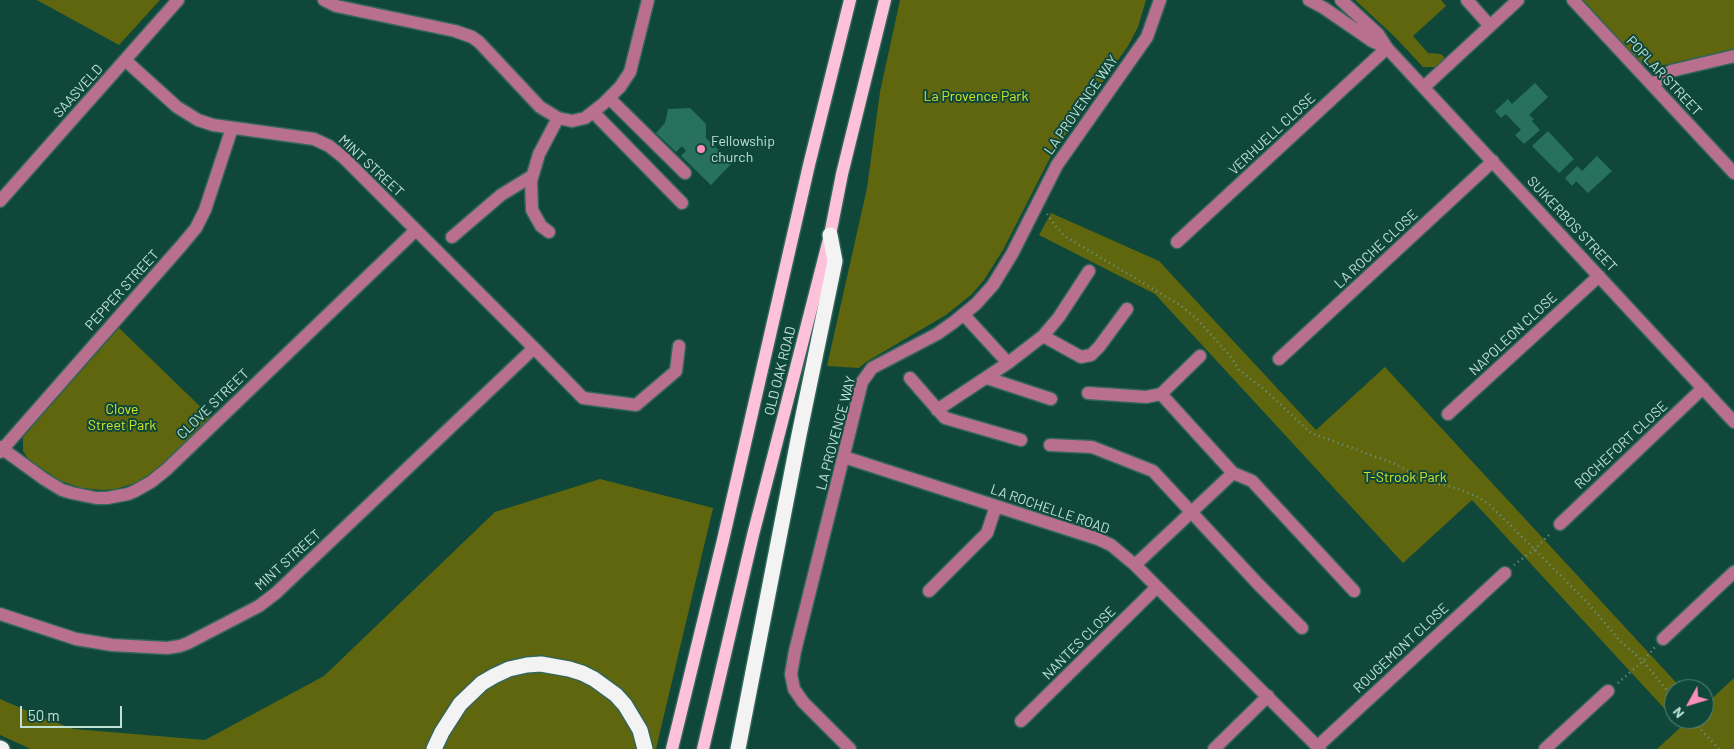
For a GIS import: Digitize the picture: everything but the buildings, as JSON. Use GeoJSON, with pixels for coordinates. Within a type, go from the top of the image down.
{"type":"FeatureCollection","features":[{"type":"Feature","properties":{"kind":"highway"},"geometry":{"type":"LineString","coordinates":[[738,749],[835,261],[830,235]]}},
{"type":"Feature","properties":{"kind":"highway"},"geometry":{"type":"LineString","coordinates":[[434,749],[442,732],[460,704],[482,683],[509,669],[541,664],[562,667],[582,673],[616,695],[640,730],[645,749]]}},
{"type":"Feature","properties":{"kind":"main road","name":"OLD OAK ROAD"},"geometry":{"type":"LineString","coordinates":[[672,749],[723,540],[808,165],[850,0]]}},
{"type":"Feature","properties":{"kind":"main road","name":"OLD OAK ROAD"},"geometry":{"type":"LineString","coordinates":[[703,749],[753,535],[830,235],[842,174],[885,0]]}},
{"type":"Feature","properties":{"kind":"street","name":"SAASVELD"},"geometry":{"type":"LineString","coordinates":[[0,201],[178,0]]}},
{"type":"Feature","properties":{"kind":"street"},"geometry":{"type":"LineString","coordinates":[[324,0],[336,6],[472,37],[479,42],[540,107],[558,118],[566,120],[578,120],[593,112],[609,98],[630,72],[648,0]]}},
{"type":"Feature","properties":{"kind":"street","name":"LA PROVENCE WAY"},"geometry":{"type":"LineString","coordinates":[[850,749],[803,702],[794,689],[791,674],[797,642],[862,382],[868,372],[877,365],[937,334],[964,315],[984,296],[1000,275],[1052,174],[1066,151],[1146,37],[1160,0]]}},
{"type":"Feature","properties":{"kind":"street","name":"SUIKERBOS STREET"},"geometry":{"type":"LineString","coordinates":[[1309,0],[1372,41],[1387,48]]}},
{"type":"Feature","properties":{"kind":"street","name":"SUIKERBOS STREET"},"geometry":{"type":"LineString","coordinates":[[1341,0],[1378,34],[1387,48],[1734,422]]}},
{"type":"Feature","properties":{"kind":"street"},"geometry":{"type":"LineString","coordinates":[[1467,0],[1490,26]]}},
{"type":"Feature","properties":{"kind":"street","name":"POPLAR STREET"},"geometry":{"type":"LineString","coordinates":[[1573,0],[1734,173]]}},
{"type":"Feature","properties":{"kind":"street"},"geometry":{"type":"LineString","coordinates":[[1424,87],[1490,26],[1510,3]]}},
{"type":"Feature","properties":{"kind":"street","name":"VERHUELL CLOSE"},"geometry":{"type":"LineString","coordinates":[[1177,242],[1387,48]]}},
{"type":"Feature","properties":{"kind":"street"},"geometry":{"type":"LineString","coordinates":[[1652,85],[1671,71],[1734,56]]}},
{"type":"Feature","properties":{"kind":"street","name":"MINT STREET"},"geometry":{"type":"LineString","coordinates":[[125,60],[184,112],[206,123],[314,139],[329,146],[343,157],[583,398],[636,405],[676,371],[679,346]]}},
{"type":"Feature","properties":{"kind":"street"},"geometry":{"type":"LineString","coordinates":[[609,98],[685,173]]}},
{"type":"Feature","properties":{"kind":"street"},"geometry":{"type":"LineString","coordinates":[[593,112],[682,203]]}},
{"type":"Feature","properties":{"kind":"street"},"geometry":{"type":"LineString","coordinates":[[549,232],[541,226],[532,210],[532,176],[539,154],[558,118]]}},
{"type":"Feature","properties":{"kind":"street","name":"PEPPER STREET"},"geometry":{"type":"LineString","coordinates":[[1,449],[196,228],[205,210],[232,128]]}},
{"type":"Feature","properties":{"kind":"street","name":"LA ROCHE CLOSE"},"geometry":{"type":"LineString","coordinates":[[1279,359],[1493,161]]}},
{"type":"Feature","properties":{"kind":"street"},"geometry":{"type":"LineString","coordinates":[[452,236],[501,195],[532,176]]}},
{"type":"Feature","properties":{"kind":"street","name":"CLOVE STREET"},"geometry":{"type":"LineString","coordinates":[[1,449],[62,490],[96,498],[107,498],[135,491],[151,482],[166,470],[416,230]]}},
{"type":"Feature","properties":{"kind":"street"},"geometry":{"type":"LineString","coordinates":[[937,410],[987,378],[1043,336],[1089,271]]}},
{"type":"Feature","properties":{"kind":"street","name":"NAPOLEON CLOSE"},"geometry":{"type":"LineString","coordinates":[[1448,414],[1599,276]]}},
{"type":"Feature","properties":{"kind":"street"},"geometry":{"type":"LineString","coordinates":[[1043,336],[1081,357],[1091,355],[1127,309]]}},
{"type":"Feature","properties":{"kind":"street"},"geometry":{"type":"LineString","coordinates":[[964,315],[1008,363]]}},
{"type":"Feature","properties":{"kind":"street","name":"MINT STREET"},"geometry":{"type":"LineString","coordinates":[[0,614],[76,639],[112,645],[167,648],[188,643],[259,606],[276,593],[534,348]]}},
{"type":"Feature","properties":{"kind":"street"},"geometry":{"type":"LineString","coordinates":[[1088,393],[1146,397],[1161,394],[1200,356]]}},
{"type":"Feature","properties":{"kind":"street"},"geometry":{"type":"LineString","coordinates":[[910,378],[937,410],[950,420],[1021,440]]}},
{"type":"Feature","properties":{"kind":"street"},"geometry":{"type":"LineString","coordinates":[[987,378],[1051,399]]}},
{"type":"Feature","properties":{"kind":"street","name":"ROCHEFORT CLOSE"},"geometry":{"type":"LineString","coordinates":[[1560,524],[1703,388]]}},
{"type":"Feature","properties":{"kind":"street"},"geometry":{"type":"LineString","coordinates":[[1161,394],[1233,473],[1252,481],[1354,591]]}},
{"type":"Feature","properties":{"kind":"street"},"geometry":{"type":"LineString","coordinates":[[1050,445],[1092,447],[1149,468],[1302,628]]}},
{"type":"Feature","properties":{"kind":"street","name":"LA ROCHELLE ROAD"},"geometry":{"type":"LineString","coordinates":[[844,457],[1105,542],[1118,550],[1135,565],[1319,748]]}},
{"type":"Feature","properties":{"kind":"street"},"geometry":{"type":"LineString","coordinates":[[1135,565],[1233,473]]}},
{"type":"Feature","properties":{"kind":"street"},"geometry":{"type":"LineString","coordinates":[[930,591],[988,533],[996,506]]}},
{"type":"Feature","properties":{"kind":"street"},"geometry":{"type":"LineString","coordinates":[[1663,638],[1734,572]]}},
{"type":"Feature","properties":{"kind":"street","name":"ROUGEMONT CLOSE"},"geometry":{"type":"LineString","coordinates":[[1319,748],[1505,573]]}},
{"type":"Feature","properties":{"kind":"street","name":"NANTES CLOSE"},"geometry":{"type":"LineString","coordinates":[[1021,721],[1157,587]]}},
{"type":"Feature","properties":{"kind":"street"},"geometry":{"type":"LineString","coordinates":[[1545,749],[1608,691]]}},
{"type":"Feature","properties":{"kind":"street"},"geometry":{"type":"LineString","coordinates":[[1214,749],[1268,696]]}},
{"type":"Feature","properties":{"kind":"path"},"geometry":{"type":"LineString","coordinates":[[1036,207],[1049,216],[1057,228],[1066,236],[1180,304],[1199,321],[1239,370],[1265,390],[1311,433],[1393,463],[1431,484],[1449,486],[1478,497],[1490,505],[1588,603],[1619,640],[1642,661],[1664,686]]}},
{"type":"Feature","properties":{"kind":"path"},"geometry":{"type":"LineString","coordinates":[[1505,573],[1535,549],[1560,524]]}},
{"type":"Feature","properties":{"kind":"path"},"geometry":{"type":"LineString","coordinates":[[1608,691],[1642,661],[1663,638]]}},
{"type":"Feature","properties":{"kind":"path"},"geometry":{"type":"LineString","coordinates":[[1700,729],[1719,749]]}},
{"type":"Feature","properties":{"kind":"green space"},"geometry":{"type":"Polygon","coordinates":[[[37,0],[160,0],[119,45],[37,0]]]}},
{"type":"Feature","properties":{"kind":"green space","name":"La Provence Park"},"geometry":{"type":"Polygon","coordinates":[[[900,0],[1146,0],[1138,27],[1128,46],[1052,154],[1003,250],[984,280],[972,294],[946,315],[859,368],[827,366],[867,188],[880,92],[900,0]]]}},
{"type":"Feature","properties":{"kind":"green space"},"geometry":{"type":"Polygon","coordinates":[[[1355,0],[1441,0],[1446,6],[1413,36],[1428,53],[1441,54],[1445,58],[1435,67],[1423,67],[1396,38],[1355,0]]]}},
{"type":"Feature","properties":{"kind":"green space"},"geometry":{"type":"Polygon","coordinates":[[[1583,0],[1734,0],[1734,49],[1656,67],[1648,66],[1640,62],[1583,0]]]}},
{"type":"Feature","properties":{"kind":"green space","name":"T-Strook Park"},"geometry":{"type":"Polygon","coordinates":[[[1051,213],[1159,261],[1316,430],[1385,367],[1673,679],[1664,679],[1664,708],[1472,500],[1403,563],[1155,294],[1039,235],[1051,213]]]}},
{"type":"Feature","properties":{"kind":"green space","name":"Clove Street Park"},"geometry":{"type":"Polygon","coordinates":[[[119,328],[211,417],[158,468],[138,482],[116,489],[81,488],[59,480],[29,460],[23,451],[23,437],[119,328]]]}},
{"type":"Feature","properties":{"kind":"green space"},"geometry":{"type":"Polygon","coordinates":[[[600,479],[713,508],[656,749],[31,749],[0,735],[0,699],[74,729],[205,740],[324,676],[495,512],[600,479]]]}},
{"type":"Feature","properties":{"kind":"green space"},"geometry":{"type":"Polygon","coordinates":[[[1734,678],[1734,749],[1657,749],[1679,729],[1714,729],[1714,697],[1734,678]]]}},
{"type":"Feature","properties":{"kind":"place","name":"Fellowship church"},"geometry":{"type":"Point","coordinates":[701,149]}}]}
